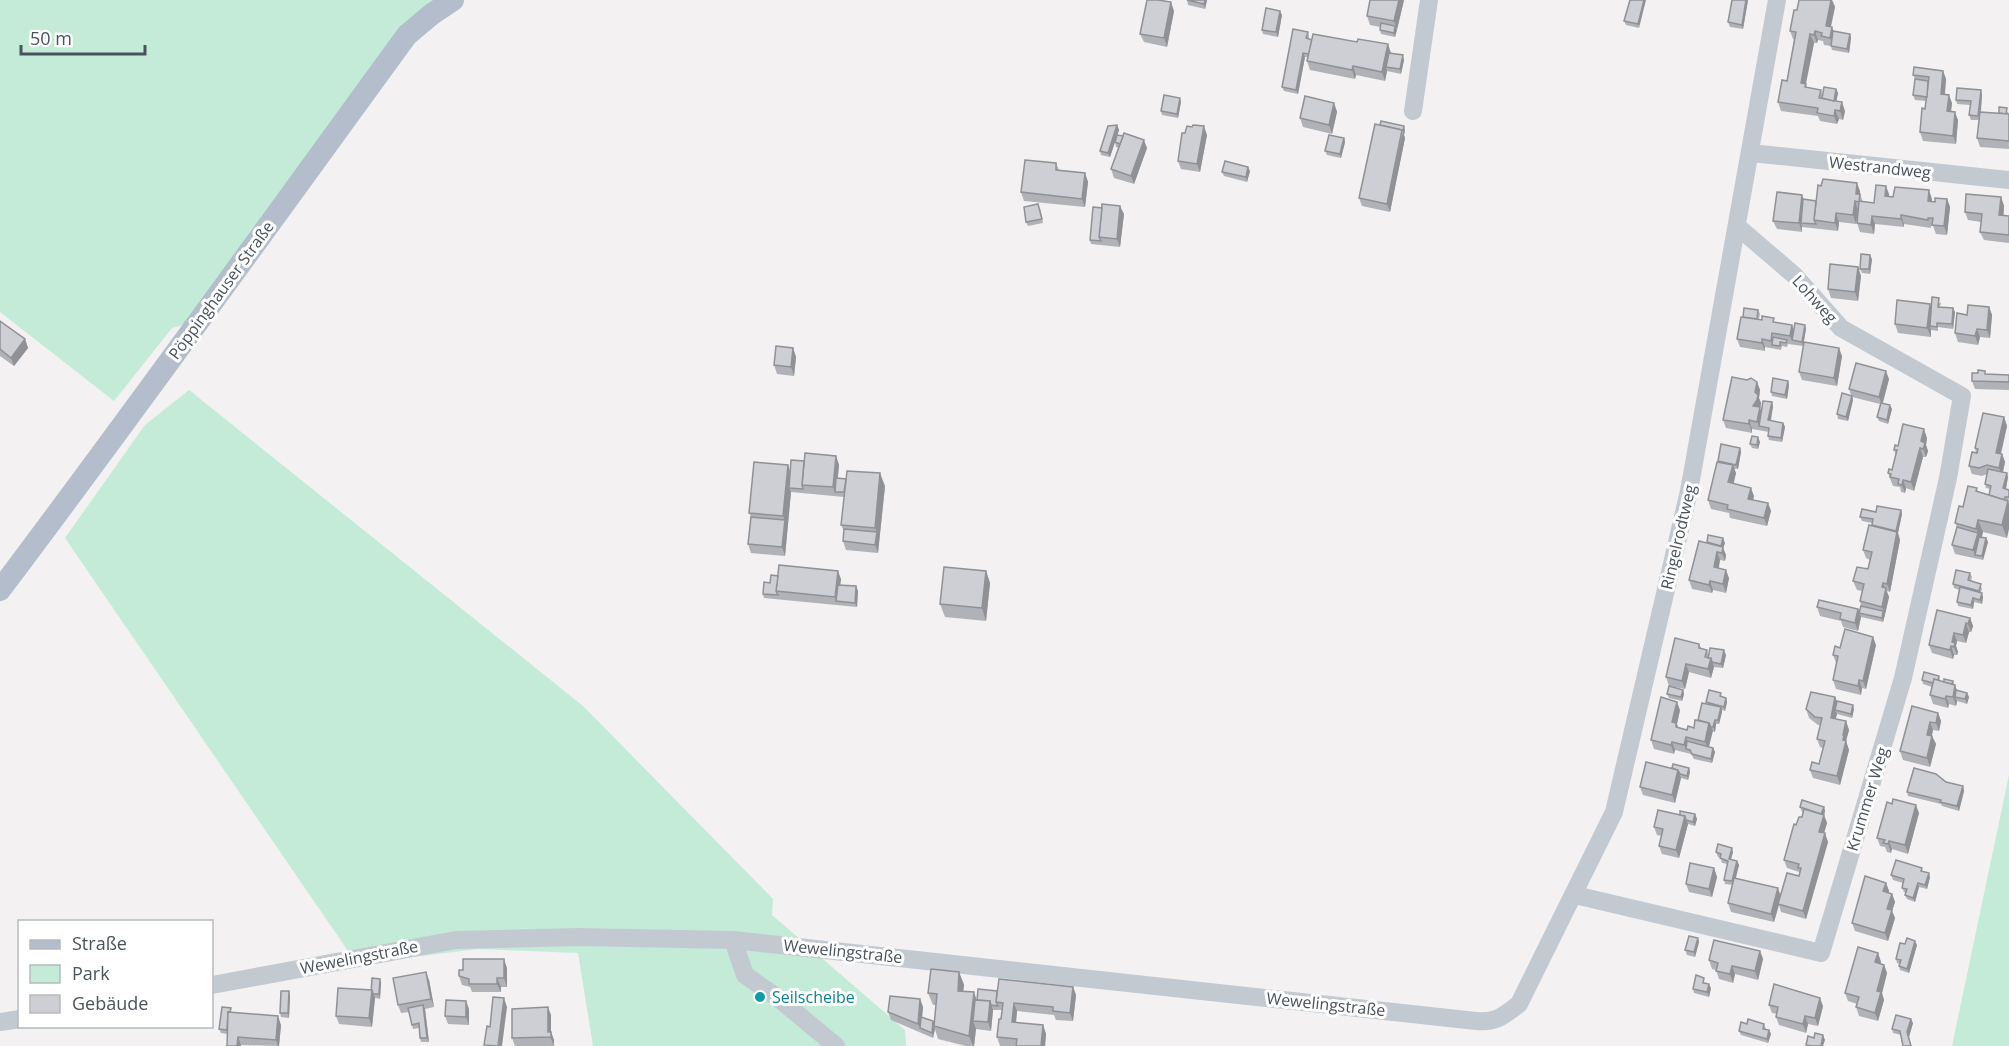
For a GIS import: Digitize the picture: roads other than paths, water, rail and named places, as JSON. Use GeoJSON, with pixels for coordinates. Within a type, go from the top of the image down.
{"type":"FeatureCollection","features":[{"type":"Feature","properties":{"kind":"main road","name":"Pöppinghauser Straße"},"geometry":{"type":"LineString","coordinates":[[0,590],[129,419],[168,362],[407,35],[453,0]]}},
{"type":"Feature","properties":{"kind":"street"},"geometry":{"type":"LineString","coordinates":[[1413,111],[1429,0]]}},
{"type":"Feature","properties":{"kind":"street","name":"Ringelrodtweg"},"geometry":{"type":"LineString","coordinates":[[1476,1021],[1490,1022],[1502,1017],[1519,1004],[1575,895],[1614,812],[1689,491],[1778,0]]}},
{"type":"Feature","properties":{"kind":"street","name":"Westrandweg"},"geometry":{"type":"LineString","coordinates":[[1751,153],[2009,180]]}},
{"type":"Feature","properties":{"kind":"street","name":"Lohweg"},"geometry":{"type":"LineString","coordinates":[[1738,227],[1794,275],[1841,328],[1962,396]]}},
{"type":"Feature","properties":{"kind":"street","name":"Krummer Weg"},"geometry":{"type":"LineString","coordinates":[[1575,895],[1821,953],[1903,678],[1948,478],[1962,396]]}},
{"type":"Feature","properties":{"kind":"street","name":"Wewelingstraße"},"geometry":{"type":"LineString","coordinates":[[213,985],[456,940],[578,937],[733,940],[1476,1021]]}},
{"type":"Feature","properties":{"kind":"street"},"geometry":{"type":"LineString","coordinates":[[733,940],[745,975],[778,998],[836,1046]]}},
{"type":"Feature","properties":{"kind":"street"},"geometry":{"type":"LineString","coordinates":[[0,1022],[18,1019]]}},
{"type":"Feature","properties":{"kind":"place","name":"Seilscheibe"},"geometry":{"type":"Point","coordinates":[760,997]}}]}
